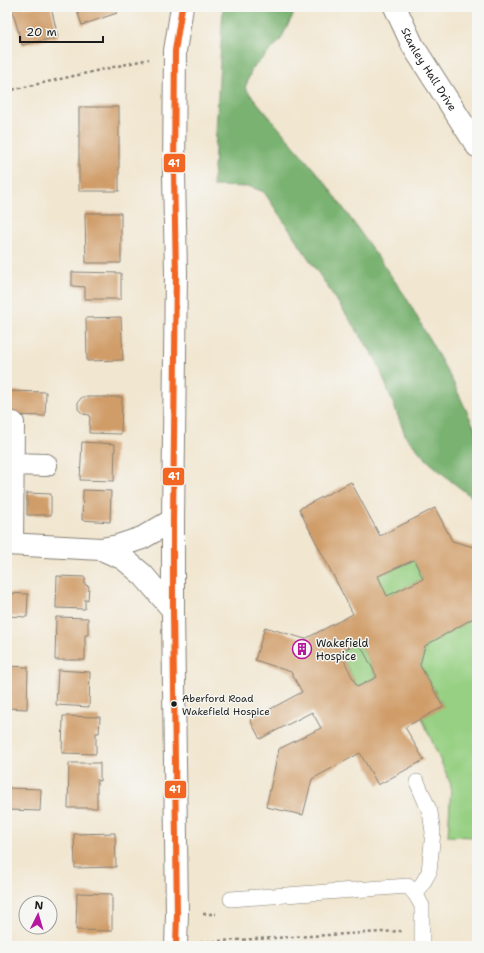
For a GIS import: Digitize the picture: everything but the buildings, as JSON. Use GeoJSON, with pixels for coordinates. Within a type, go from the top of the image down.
{"type":"FeatureCollection","features":[{"type":"Feature","properties":{"kind":"street"},"geometry":{"type":"LineString","coordinates":[[176,945],[173,610],[176,273],[174,174],[175,51],[182,7]]}},
{"type":"Feature","properties":{"kind":"street","name":"Stanley Hall Drive"},"geometry":{"type":"LineString","coordinates":[[395,7],[413,46],[474,132]]}},
{"type":"Feature","properties":{"kind":"street"},"geometry":{"type":"LineString","coordinates":[[13,423],[10,544],[100,549],[118,546],[142,538],[173,520]]}},
{"type":"Feature","properties":{"kind":"street"},"geometry":{"type":"LineString","coordinates":[[12,464],[46,464]]}},
{"type":"Feature","properties":{"kind":"street"},"geometry":{"type":"LineString","coordinates":[[100,549],[124,559],[143,575],[173,610]]}},
{"type":"Feature","properties":{"kind":"lane"},"geometry":{"type":"LineString","coordinates":[[416,895],[429,872],[432,832],[430,812],[417,782]]}},
{"type":"Feature","properties":{"kind":"lane"},"geometry":{"type":"LineString","coordinates":[[231,899],[408,886],[416,895],[422,906],[422,946]]}},
{"type":"Feature","properties":{"kind":"path"},"geometry":{"type":"LineString","coordinates":[[7,91],[161,56],[175,51]]}},
{"type":"Feature","properties":{"kind":"path"},"geometry":{"type":"LineString","coordinates":[[176,945],[422,930]]}},
{"type":"Feature","properties":{"kind":"green space"},"geometry":{"type":"Polygon","coordinates":[[[223,7],[297,7],[280,41],[252,69],[245,88],[327,185],[406,297],[453,382],[477,433],[477,501],[427,460],[406,437],[376,359],[264,192],[251,187],[213,186],[223,7]]]}},
{"type":"Feature","properties":{"kind":"green space"},"geometry":{"type":"Polygon","coordinates":[[[414,560],[423,579],[387,596],[378,576],[414,560]]]}},
{"type":"Feature","properties":{"kind":"green space"},"geometry":{"type":"Polygon","coordinates":[[[477,616],[477,843],[476,837],[448,836],[451,785],[422,718],[443,706],[420,665],[425,646],[477,616]]]}},
{"type":"Feature","properties":{"kind":"green space"},"geometry":{"type":"Polygon","coordinates":[[[359,642],[377,677],[357,687],[340,652],[359,642]]]}},
{"type":"Feature","properties":{"kind":"transit line","name":"41"},"geometry":{"type":"LineString","coordinates":[[176,946],[177,914],[173,610],[176,273],[174,174],[175,51],[182,7]]}},
{"type":"Feature","properties":{"kind":"place","name":"Wakefield Hospice"},"geometry":{"type":"Point","coordinates":[302,649]}},
{"type":"Feature","properties":{"kind":"place","name":"Aberford Road Wakefield Hospice"},"geometry":{"type":"Point","coordinates":[174,704]}}]}
